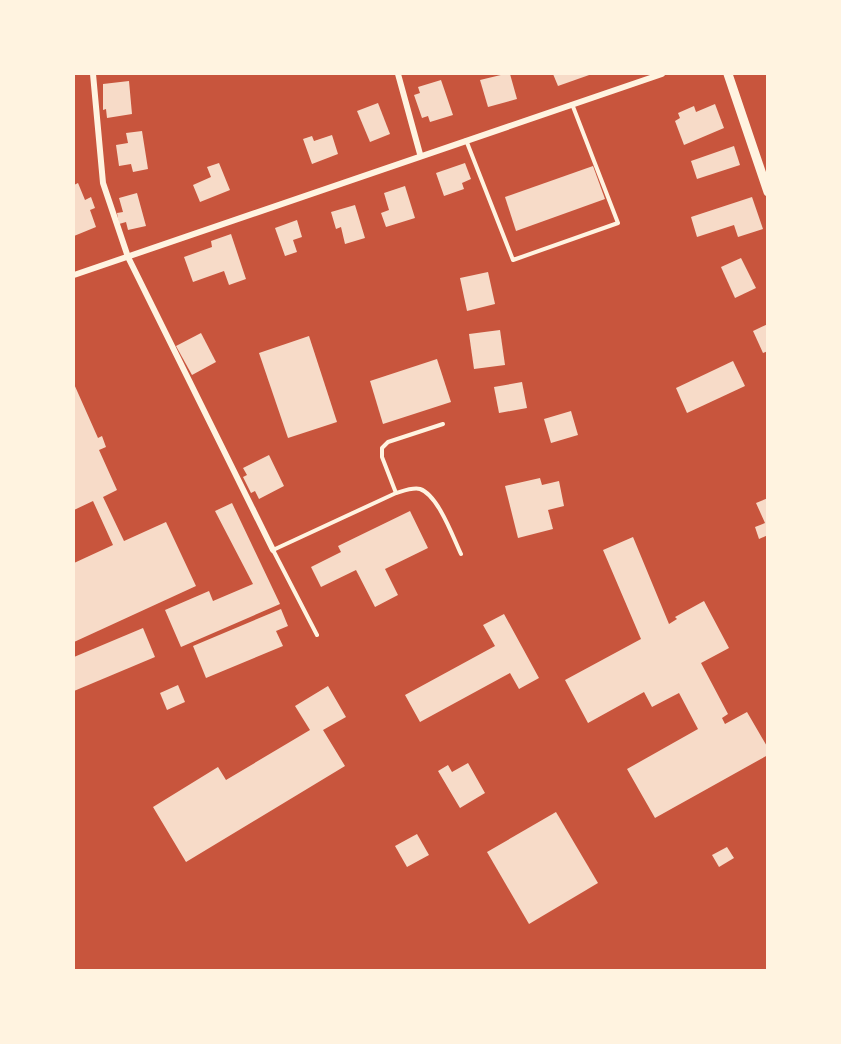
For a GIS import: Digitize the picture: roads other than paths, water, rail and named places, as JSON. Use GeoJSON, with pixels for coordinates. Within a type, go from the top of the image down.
{"type":"FeatureCollection","features":[{"type":"Feature","properties":{"kind":"street"},"geometry":{"type":"LineString","coordinates":[[93,74],[103,183],[128,257],[273,550]]}},
{"type":"Feature","properties":{"kind":"street"},"geometry":{"type":"LineString","coordinates":[[398,74],[420,154]]}},
{"type":"Feature","properties":{"kind":"street"},"geometry":{"type":"LineString","coordinates":[[74,275],[420,154],[662,74]]}},
{"type":"Feature","properties":{"kind":"street"},"geometry":{"type":"LineString","coordinates":[[728,74],[768,192]]}},
{"type":"Feature","properties":{"kind":"lane"},"geometry":{"type":"LineString","coordinates":[[466,139],[513,260],[618,223],[572,104]]}},
{"type":"Feature","properties":{"kind":"lane"},"geometry":{"type":"LineString","coordinates":[[396,493],[382,457],[382,448],[388,442],[443,424]]}},
{"type":"Feature","properties":{"kind":"lane"},"geometry":{"type":"LineString","coordinates":[[317,635],[273,550],[396,493],[417,488],[427,493],[436,504],[461,554]]}}]}
